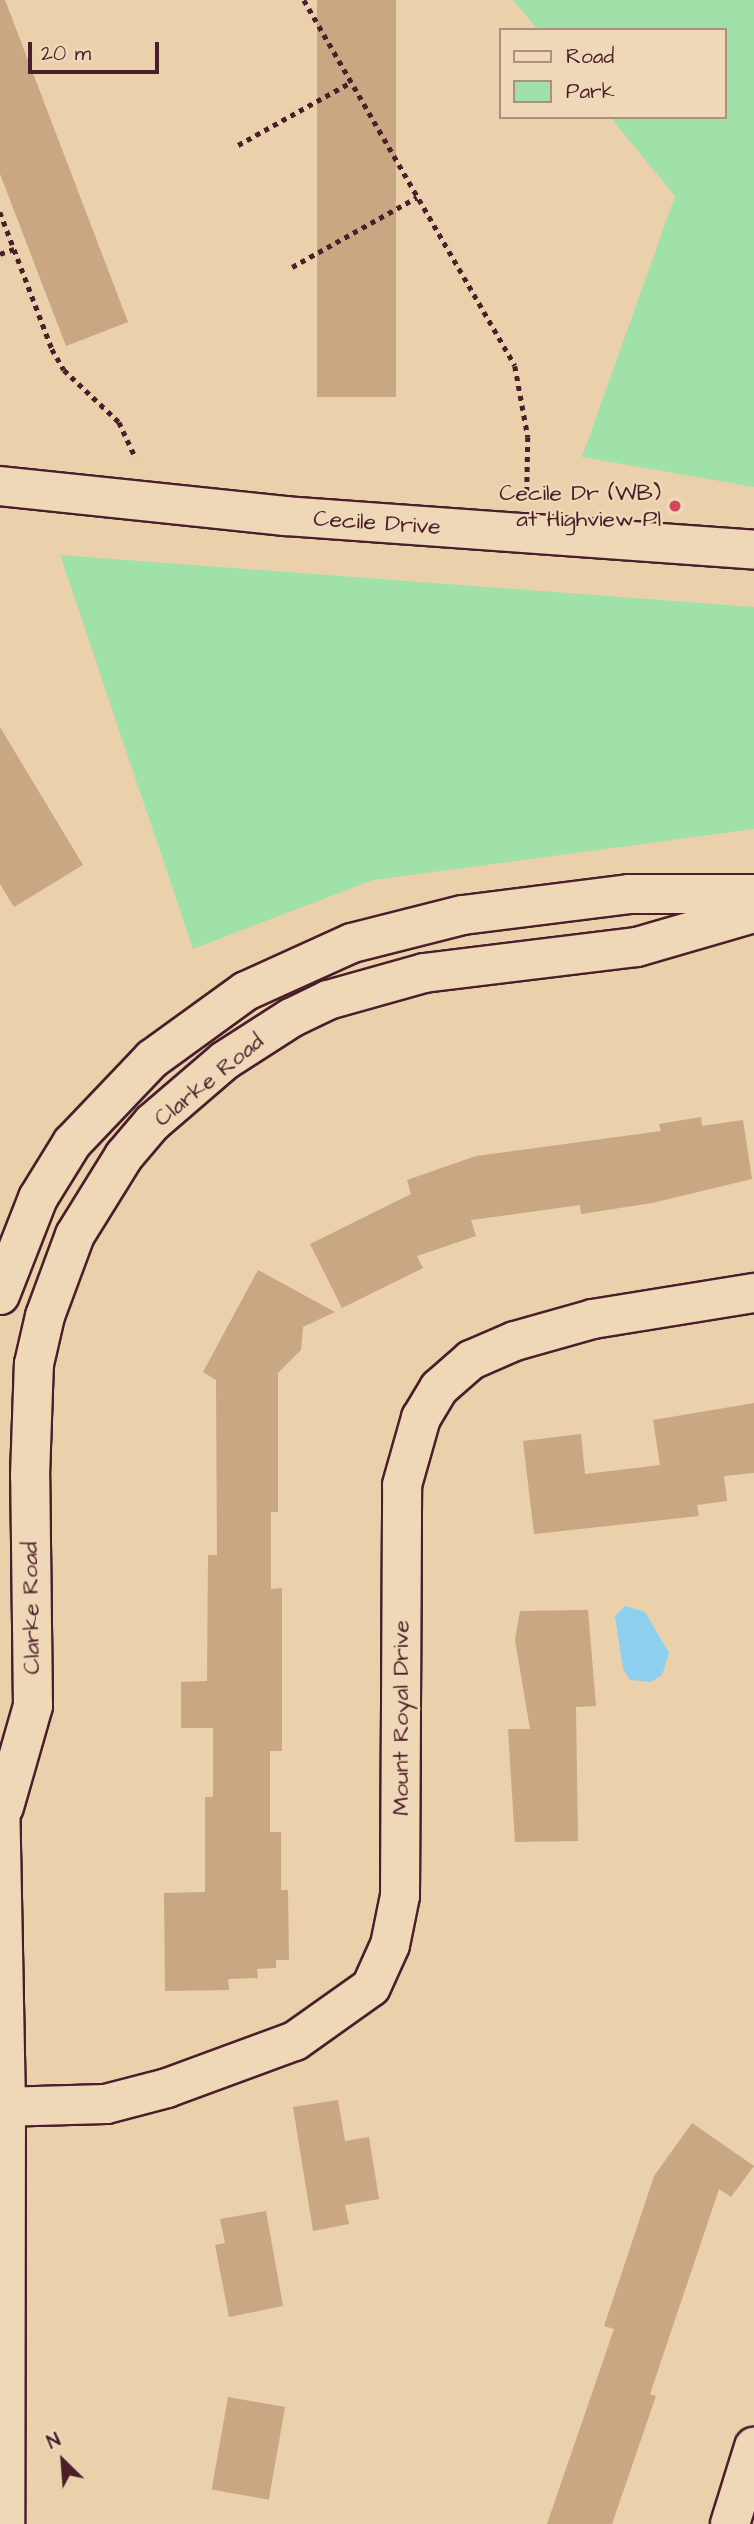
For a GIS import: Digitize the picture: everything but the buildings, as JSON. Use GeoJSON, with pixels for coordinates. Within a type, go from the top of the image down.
{"type":"FeatureCollection","features":[{"type":"Feature","properties":{"kind":"main road","name":"Cecile Drive"},"geometry":{"type":"LineString","coordinates":[[0,486],[285,516],[754,550]]}},
{"type":"Feature","properties":{"kind":"main road","name":"Clarke Road"},"geometry":{"type":"LineString","coordinates":[[0,1295],[38,1198],[72,1143],[152,1059],[246,991],[352,943],[463,915],[629,894],[754,894]]}},
{"type":"Feature","properties":{"kind":"main road","name":"Clarke Road"},"geometry":{"type":"LineString","coordinates":[[5,2524],[2,1800],[33,1706],[30,1476],[34,1364],[45,1316],[75,1235],[124,1156],[152,1124],[225,1061],[291,1018],[328,1000],[424,973],[638,947],[754,913]]}},
{"type":"Feature","properties":{"kind":"main road","name":"Mount Royal Drive"},"geometry":{"type":"LineString","coordinates":[[3,2107],[106,2104],[167,2088],[295,2040],[370,1987],[390,1945],[400,1896],[402,1485],[421,1418],[439,1388],[471,1360],[515,1341],[593,1319],[754,1293]]}},
{"type":"Feature","properties":{"kind":"main road"},"geometry":{"type":"LineString","coordinates":[[730,2524],[754,2447]]}},
{"type":"Feature","properties":{"kind":"path"},"geometry":{"type":"LineString","coordinates":[[304,0],[514,366],[528,437],[527,493]]}},
{"type":"Feature","properties":{"kind":"path"},"geometry":{"type":"LineString","coordinates":[[238,145],[351,82]]}},
{"type":"Feature","properties":{"kind":"path"},"geometry":{"type":"LineString","coordinates":[[292,267],[417,197]]}},
{"type":"Feature","properties":{"kind":"path"},"geometry":{"type":"LineString","coordinates":[[0,212],[64,370],[119,422],[137,460]]}},
{"type":"Feature","properties":{"kind":"path"},"geometry":{"type":"LineString","coordinates":[[0,254],[14,249]]}},
{"type":"Feature","properties":{"kind":"green space"},"geometry":{"type":"Polygon","coordinates":[[[513,0],[754,0],[754,487],[582,457],[675,196],[612,119],[726,119],[726,28],[536,28],[513,0]]]}},
{"type":"Feature","properties":{"kind":"green space"},"geometry":{"type":"Polygon","coordinates":[[[60,555],[754,607],[754,829],[373,880],[193,949],[60,555]]]}},
{"type":"Feature","properties":{"kind":"water"},"geometry":{"type":"Polygon","coordinates":[[[625,1606],[645,1612],[669,1653],[662,1675],[651,1682],[630,1680],[623,1669],[615,1616],[625,1606]]]}},
{"type":"Feature","properties":{"kind":"place","name":"Cecile Dr (WB) at Highview Pl"},"geometry":{"type":"Point","coordinates":[675,506]}}]}
